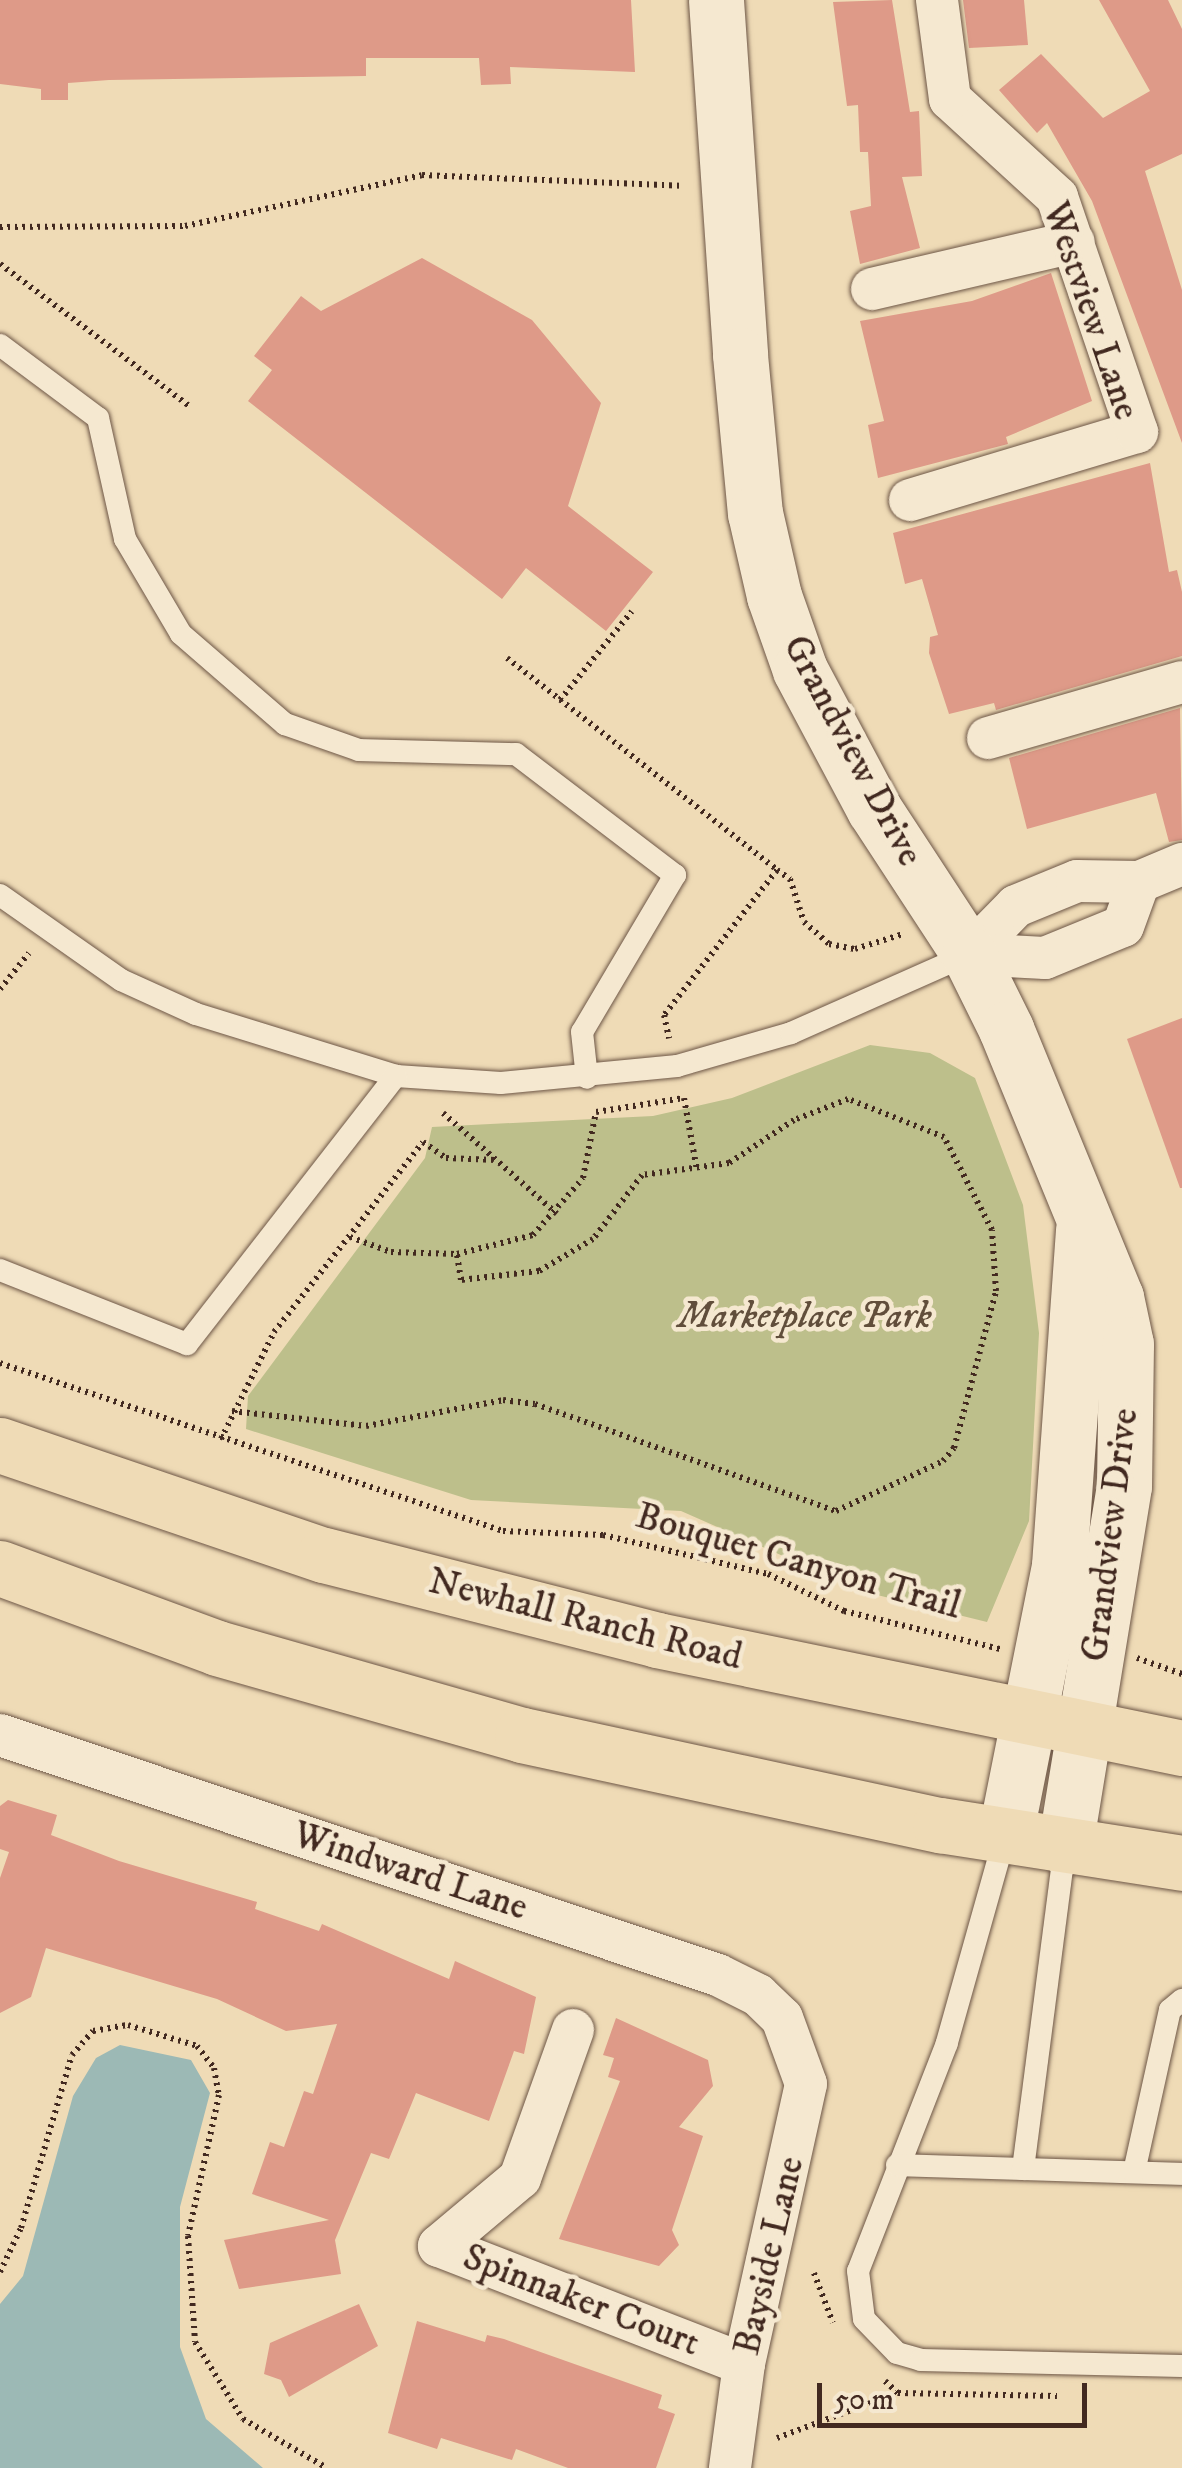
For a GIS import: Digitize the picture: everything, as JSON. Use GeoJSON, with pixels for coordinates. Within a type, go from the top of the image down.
{"type":"FeatureCollection","features":[{"type":"Feature","properties":{"kind":"main road","name":"Newhall Ranch Road"},"geometry":{"type":"LineString","coordinates":[[0,1444],[324,1555],[656,1640],[1084,1732],[1182,1748]]}},
{"type":"Feature","properties":{"kind":"main road"},"geometry":{"type":"LineString","coordinates":[[0,1568],[217,1648],[522,1735],[1005,1836],[1182,1864]]}},
{"type":"Feature","properties":{"kind":"street","name":"Grandview Drive"},"geometry":{"type":"LineString","coordinates":[[716,0],[749,454],[774,596],[800,670],[874,808],[969,954],[1055,1139],[1083,1229],[1116,1297],[1128,1384],[1124,1486],[1065,1847]]}},
{"type":"Feature","properties":{"kind":"street","name":"Westview Lane"},"geometry":{"type":"LineString","coordinates":[[910,500],[1137,432],[1057,197],[950,99],[937,0]]}},
{"type":"Feature","properties":{"kind":"street"},"geometry":{"type":"LineString","coordinates":[[872,288],[1074,242]]}},
{"type":"Feature","properties":{"kind":"street"},"geometry":{"type":"LineString","coordinates":[[988,738],[1182,682]]}},
{"type":"Feature","properties":{"kind":"street"},"geometry":{"type":"LineString","coordinates":[[969,954],[1016,906],[1078,881],[1139,882],[1182,864]]}},
{"type":"Feature","properties":{"kind":"street"},"geometry":{"type":"LineString","coordinates":[[969,954],[1045,958],[1123,926],[1139,882]]}},
{"type":"Feature","properties":{"kind":"street","name":"Grandview Drive"},"geometry":{"type":"LineString","coordinates":[[1005,1836],[1060,1565],[1083,1229]]}},
{"type":"Feature","properties":{"kind":"street","name":"Windward Lane"},"geometry":{"type":"LineString","coordinates":[[0,1735],[718,1975],[758,1994],[797,2044]]}},
{"type":"Feature","properties":{"kind":"street","name":"Spinnaker Court"},"geometry":{"type":"LineString","coordinates":[[573,2030],[520,2178],[439,2246],[744,2364]]}},
{"type":"Feature","properties":{"kind":"street","name":"Bayside Lane"},"geometry":{"type":"LineString","coordinates":[[730,2468],[744,2364],[800,2128],[806,2084],[797,2044]]}},
{"type":"Feature","properties":{"kind":"lane"},"geometry":{"type":"LineString","coordinates":[[0,346],[98,418],[124,538],[181,634],[285,724],[359,750],[516,754],[675,875],[582,1032],[587,1078]]}},
{"type":"Feature","properties":{"kind":"lane"},"geometry":{"type":"LineString","coordinates":[[0,897],[120,980],[291,1049],[396,1076],[587,1078],[678,1066],[791,1033],[969,954]]}},
{"type":"Feature","properties":{"kind":"lane"},"geometry":{"type":"LineString","coordinates":[[0,1270],[187,1344],[396,1076]]}},
{"type":"Feature","properties":{"kind":"lane"},"geometry":{"type":"LineString","coordinates":[[1005,1836],[947,2042],[858,2271],[857,2295],[864,2318],[897,2353],[920,2360],[1182,2366]]}},
{"type":"Feature","properties":{"kind":"lane"},"geometry":{"type":"LineString","coordinates":[[1022,2170],[1065,1847]]}},
{"type":"Feature","properties":{"kind":"lane"},"geometry":{"type":"LineString","coordinates":[[1134,2172],[1170,2010],[1182,2000]]}},
{"type":"Feature","properties":{"kind":"lane"},"geometry":{"type":"LineString","coordinates":[[897,2165],[1182,2174]]}},
{"type":"Feature","properties":{"kind":"path"},"geometry":{"type":"LineString","coordinates":[[0,228],[185,226],[422,175],[681,186]]}},
{"type":"Feature","properties":{"kind":"path"},"geometry":{"type":"LineString","coordinates":[[0,264],[189,406]]}},
{"type":"Feature","properties":{"kind":"path"},"geometry":{"type":"LineString","coordinates":[[560,700],[632,611]]}},
{"type":"Feature","properties":{"kind":"path"},"geometry":{"type":"LineString","coordinates":[[776,870],[790,879],[804,922],[829,944],[855,948],[902,934]]}},
{"type":"Feature","properties":{"kind":"path"},"geometry":{"type":"LineString","coordinates":[[0,989],[29,953]]}},
{"type":"Feature","properties":{"kind":"path"},"geometry":{"type":"LineString","coordinates":[[350,1237],[391,1252],[457,1254],[497,1250],[557,1214],[583,1178],[596,1112],[684,1098],[697,1170]]}},
{"type":"Feature","properties":{"kind":"path"},"geometry":{"type":"LineString","coordinates":[[232,1412],[366,1426],[503,1400],[536,1404],[836,1510],[944,1461],[954,1448],[996,1291],[992,1230],[944,1137],[848,1099],[794,1120],[755,1150],[697,1170],[642,1174],[593,1239],[539,1271],[461,1280],[457,1254]]}},
{"type":"Feature","properties":{"kind":"path"},"geometry":{"type":"LineString","coordinates":[[443,1113],[557,1214]]}},
{"type":"Feature","properties":{"kind":"path"},"geometry":{"type":"LineString","coordinates":[[221,1439],[274,1332],[423,1142],[446,1158],[496,1160]]}},
{"type":"Feature","properties":{"kind":"path","name":"Bouquet Canyon Trail"},"geometry":{"type":"LineString","coordinates":[[0,1363],[502,1531],[603,1535],[768,1574],[844,1611],[994,1649],[1044,1651]]}},
{"type":"Feature","properties":{"kind":"path"},"geometry":{"type":"LineString","coordinates":[[1098,1655],[1147,1659],[1182,1674]]}},
{"type":"Feature","properties":{"kind":"path"},"geometry":{"type":"LineString","coordinates":[[0,2272],[21,2228],[72,2055],[93,2031],[128,2024],[197,2046],[214,2068],[219,2095],[188,2236],[195,2342],[243,2419],[327,2468]]}},
{"type":"Feature","properties":{"kind":"path"},"geometry":{"type":"LineString","coordinates":[[776,2438],[898,2393]]}},
{"type":"Feature","properties":{"kind":"green space","name":"Marketplace Park"},"geometry":{"type":"Polygon","coordinates":[[[870,1045],[930,1053],[975,1078],[1023,1205],[1039,1333],[1029,1521],[987,1622],[865,1592],[681,1511],[471,1500],[246,1429],[248,1396],[425,1158],[432,1127],[653,1116],[732,1098],[870,1045]]]}},
{"type":"Feature","properties":{"kind":"water"},"geometry":{"type":"Polygon","coordinates":[[[120,2045],[191,2060],[210,2093],[180,2207],[180,2347],[206,2419],[263,2468],[0,2468],[0,2304],[23,2276],[73,2096],[96,2058],[120,2045]]]}},
{"type":"Feature","properties":{"kind":"building"},"geometry":{"type":"Polygon","coordinates":[[[0,0],[631,0],[635,72],[510,67],[511,84],[481,85],[479,58],[366,58],[366,76],[68,83],[68,100],[41,100],[41,89],[0,84],[0,0]]]}},
{"type":"Feature","properties":{"kind":"building"},"geometry":{"type":"Polygon","coordinates":[[[892,0],[910,112],[919,111],[922,176],[902,177],[920,248],[860,264],[850,211],[871,206],[868,152],[860,152],[858,105],[847,106],[833,2],[892,0]]]}},
{"type":"Feature","properties":{"kind":"building"},"geometry":{"type":"Polygon","coordinates":[[[963,0],[1024,0],[1028,45],[969,48],[963,0]]]}},
{"type":"Feature","properties":{"kind":"building"},"geometry":{"type":"Polygon","coordinates":[[[1099,0],[1168,0],[1182,29],[1182,154],[1145,171],[1182,290],[1182,443],[1092,201],[1047,123],[1037,133],[999,90],[1041,54],[1103,118],[1150,91],[1099,0]]]}},
{"type":"Feature","properties":{"kind":"building"},"geometry":{"type":"Polygon","coordinates":[[[422,258],[532,320],[601,403],[568,506],[653,572],[606,631],[526,568],[502,599],[248,401],[272,370],[254,356],[301,296],[321,311],[422,258]]]}},
{"type":"Feature","properties":{"kind":"building"},"geometry":{"type":"Polygon","coordinates":[[[1051,273],[1092,401],[1006,437],[1008,444],[878,478],[868,425],[884,421],[860,321],[972,301],[1051,273]]]}},
{"type":"Feature","properties":{"kind":"building"},"geometry":{"type":"Polygon","coordinates":[[[1150,463],[1169,572],[1177,570],[1182,592],[1182,656],[996,710],[994,703],[949,714],[929,653],[930,637],[938,635],[922,579],[905,584],[893,533],[1150,463]]]}},
{"type":"Feature","properties":{"kind":"building"},"geometry":{"type":"Polygon","coordinates":[[[1180,708],[1182,840],[1169,842],[1156,793],[1027,829],[1009,758],[1180,708]]]}},
{"type":"Feature","properties":{"kind":"building"},"geometry":{"type":"Polygon","coordinates":[[[1182,1018],[1182,1188],[1180,1188],[1127,1039],[1182,1018]]]}},
{"type":"Feature","properties":{"kind":"building"},"geometry":{"type":"Polygon","coordinates":[[[8,1800],[57,1815],[51,1835],[119,1861],[257,1902],[255,1909],[319,1931],[322,1924],[449,1979],[455,1961],[536,1997],[524,2054],[514,2051],[489,2121],[416,2093],[389,2159],[371,2153],[335,2240],[341,2274],[239,2289],[224,2240],[329,2220],[252,2194],[270,2142],[284,2147],[304,2091],[313,2094],[337,2024],[286,2031],[217,1999],[46,1948],[31,1997],[0,2013],[0,1878],[9,1852],[0,1849],[0,1806],[8,1800]]]}},
{"type":"Feature","properties":{"kind":"building"},"geometry":{"type":"Polygon","coordinates":[[[616,2018],[708,2060],[713,2086],[679,2127],[703,2136],[672,2230],[679,2245],[659,2266],[559,2239],[620,2081],[608,2077],[614,2058],[603,2055],[616,2018]]]}},
{"type":"Feature","properties":{"kind":"building"},"geometry":{"type":"Polygon","coordinates":[[[359,2304],[378,2346],[289,2397],[281,2380],[264,2374],[270,2343],[359,2304]]]}},
{"type":"Feature","properties":{"kind":"building"},"geometry":{"type":"Polygon","coordinates":[[[417,2321],[485,2342],[487,2335],[504,2339],[662,2395],[658,2408],[675,2414],[656,2468],[568,2468],[516,2449],[512,2460],[441,2438],[437,2449],[388,2433],[417,2321]]]}}]}
